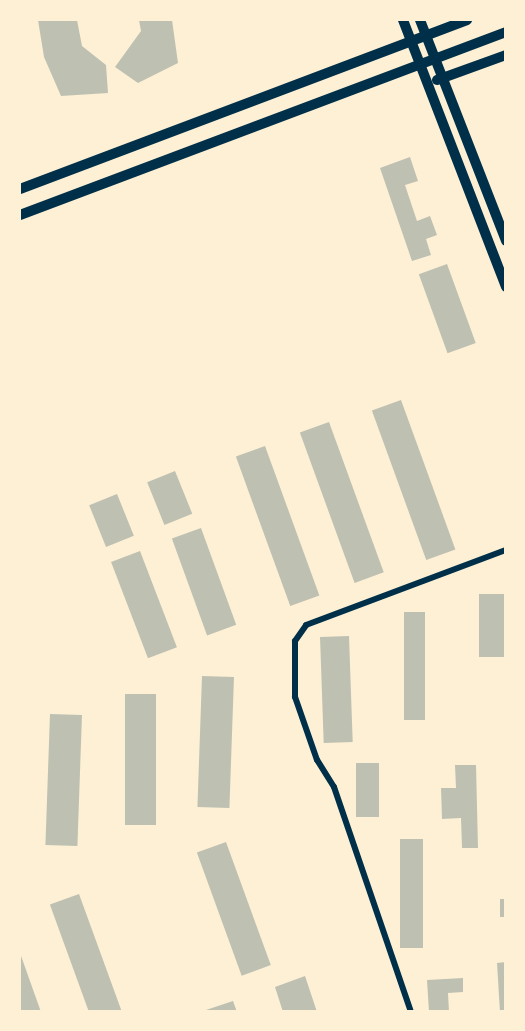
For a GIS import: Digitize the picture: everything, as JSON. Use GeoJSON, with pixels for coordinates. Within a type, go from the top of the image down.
{"type":"FeatureCollection","features":[{"type":"Feature","properties":{"kind":"main road"},"geometry":{"type":"LineString","coordinates":[[406,20],[412,42],[506,287]]}},
{"type":"Feature","properties":{"kind":"main road"},"geometry":{"type":"LineString","coordinates":[[420,20],[506,241]]}},
{"type":"Feature","properties":{"kind":"main road"},"geometry":{"type":"LineString","coordinates":[[20,189],[467,20]]}},
{"type":"Feature","properties":{"kind":"main road"},"geometry":{"type":"LineString","coordinates":[[20,214],[506,32]]}},
{"type":"Feature","properties":{"kind":"main road"},"geometry":{"type":"LineString","coordinates":[[428,83],[506,55]]}},
{"type":"Feature","properties":{"kind":"street"},"geometry":{"type":"LineString","coordinates":[[411,1011],[334,787],[317,760],[295,697],[295,641],[306,625],[506,550]]}},
{"type":"Feature","properties":{"kind":"building"},"geometry":{"type":"Polygon","coordinates":[[[38,20],[77,20],[82,46],[106,65],[108,93],[61,96],[44,57],[38,20]]]}},
{"type":"Feature","properties":{"kind":"building"},"geometry":{"type":"Polygon","coordinates":[[[139,20],[172,20],[178,63],[138,83],[115,67],[141,31],[139,20]]]}},
{"type":"Feature","properties":{"kind":"building"},"geometry":{"type":"Polygon","coordinates":[[[410,157],[418,181],[405,185],[417,221],[430,216],[437,235],[426,239],[431,255],[412,261],[380,168],[410,157]]]}},
{"type":"Feature","properties":{"kind":"building"},"geometry":{"type":"Polygon","coordinates":[[[447,264],[476,343],[448,353],[419,274],[447,264]]]}},
{"type":"Feature","properties":{"kind":"building"},"geometry":{"type":"Polygon","coordinates":[[[401,400],[455,549],[426,560],[372,411],[401,400]]]}},
{"type":"Feature","properties":{"kind":"building"},"geometry":{"type":"Polygon","coordinates":[[[329,422],[384,572],[355,583],[300,433],[329,422]]]}},
{"type":"Feature","properties":{"kind":"building"},"geometry":{"type":"Polygon","coordinates":[[[265,446],[319,595],[290,606],[236,457],[265,446]]]}},
{"type":"Feature","properties":{"kind":"building"},"geometry":{"type":"Polygon","coordinates":[[[175,471],[192,514],[164,525],[147,482],[175,471]]]}},
{"type":"Feature","properties":{"kind":"building"},"geometry":{"type":"Polygon","coordinates":[[[117,494],[134,536],[106,547],[89,505],[117,494]]]}},
{"type":"Feature","properties":{"kind":"building"},"geometry":{"type":"Polygon","coordinates":[[[201,528],[236,625],[207,635],[172,539],[201,528]]]}},
{"type":"Feature","properties":{"kind":"building"},"geometry":{"type":"Polygon","coordinates":[[[140,551],[177,647],[148,658],[111,562],[140,551]]]}},
{"type":"Feature","properties":{"kind":"building"},"geometry":{"type":"Polygon","coordinates":[[[479,594],[505,594],[505,657],[479,657],[479,594]]]}},
{"type":"Feature","properties":{"kind":"building"},"geometry":{"type":"Polygon","coordinates":[[[404,612],[425,612],[425,720],[404,720],[404,612]]]}},
{"type":"Feature","properties":{"kind":"building"},"geometry":{"type":"Polygon","coordinates":[[[349,636],[353,742],[324,743],[320,637],[349,636]]]}},
{"type":"Feature","properties":{"kind":"building"},"geometry":{"type":"Polygon","coordinates":[[[202,676],[234,677],[229,808],[197,807],[202,676]]]}},
{"type":"Feature","properties":{"kind":"building"},"geometry":{"type":"Polygon","coordinates":[[[125,694],[156,694],[156,825],[125,825],[125,694]]]}},
{"type":"Feature","properties":{"kind":"building"},"geometry":{"type":"Polygon","coordinates":[[[50,714],[82,715],[77,846],[45,845],[50,714]]]}},
{"type":"Feature","properties":{"kind":"building"},"geometry":{"type":"Polygon","coordinates":[[[356,763],[379,763],[379,817],[356,817],[356,763]]]}},
{"type":"Feature","properties":{"kind":"building"},"geometry":{"type":"Polygon","coordinates":[[[455,765],[476,765],[478,848],[462,848],[461,818],[442,819],[441,788],[456,788],[455,765]]]}},
{"type":"Feature","properties":{"kind":"building"},"geometry":{"type":"Polygon","coordinates":[[[400,839],[423,839],[423,948],[400,948],[400,839]]]}},
{"type":"Feature","properties":{"kind":"building"},"geometry":{"type":"Polygon","coordinates":[[[226,842],[271,965],[242,976],[197,853],[226,842]]]}},
{"type":"Feature","properties":{"kind":"building"},"geometry":{"type":"Polygon","coordinates":[[[79,894],[122,1011],[89,1012],[50,905],[79,894]]]}},
{"type":"Feature","properties":{"kind":"building"},"geometry":{"type":"Polygon","coordinates":[[[500,899],[506,899],[506,917],[500,917],[500,899]]]}},
{"type":"Feature","properties":{"kind":"building"},"geometry":{"type":"Polygon","coordinates":[[[20,953],[41,1012],[20,1012],[20,953]]]}},
{"type":"Feature","properties":{"kind":"building"},"geometry":{"type":"Polygon","coordinates":[[[506,962],[506,1012],[500,1012],[497,963],[506,962]]]}},
{"type":"Feature","properties":{"kind":"building"},"geometry":{"type":"Polygon","coordinates":[[[305,976],[317,1012],[283,1012],[275,987],[305,976]]]}},
{"type":"Feature","properties":{"kind":"building"},"geometry":{"type":"Polygon","coordinates":[[[463,978],[463,992],[448,993],[449,1012],[429,1012],[427,980],[463,978]]]}},
{"type":"Feature","properties":{"kind":"building"},"geometry":{"type":"Polygon","coordinates":[[[233,1001],[237,1012],[203,1011],[233,1001]]]}}]}
